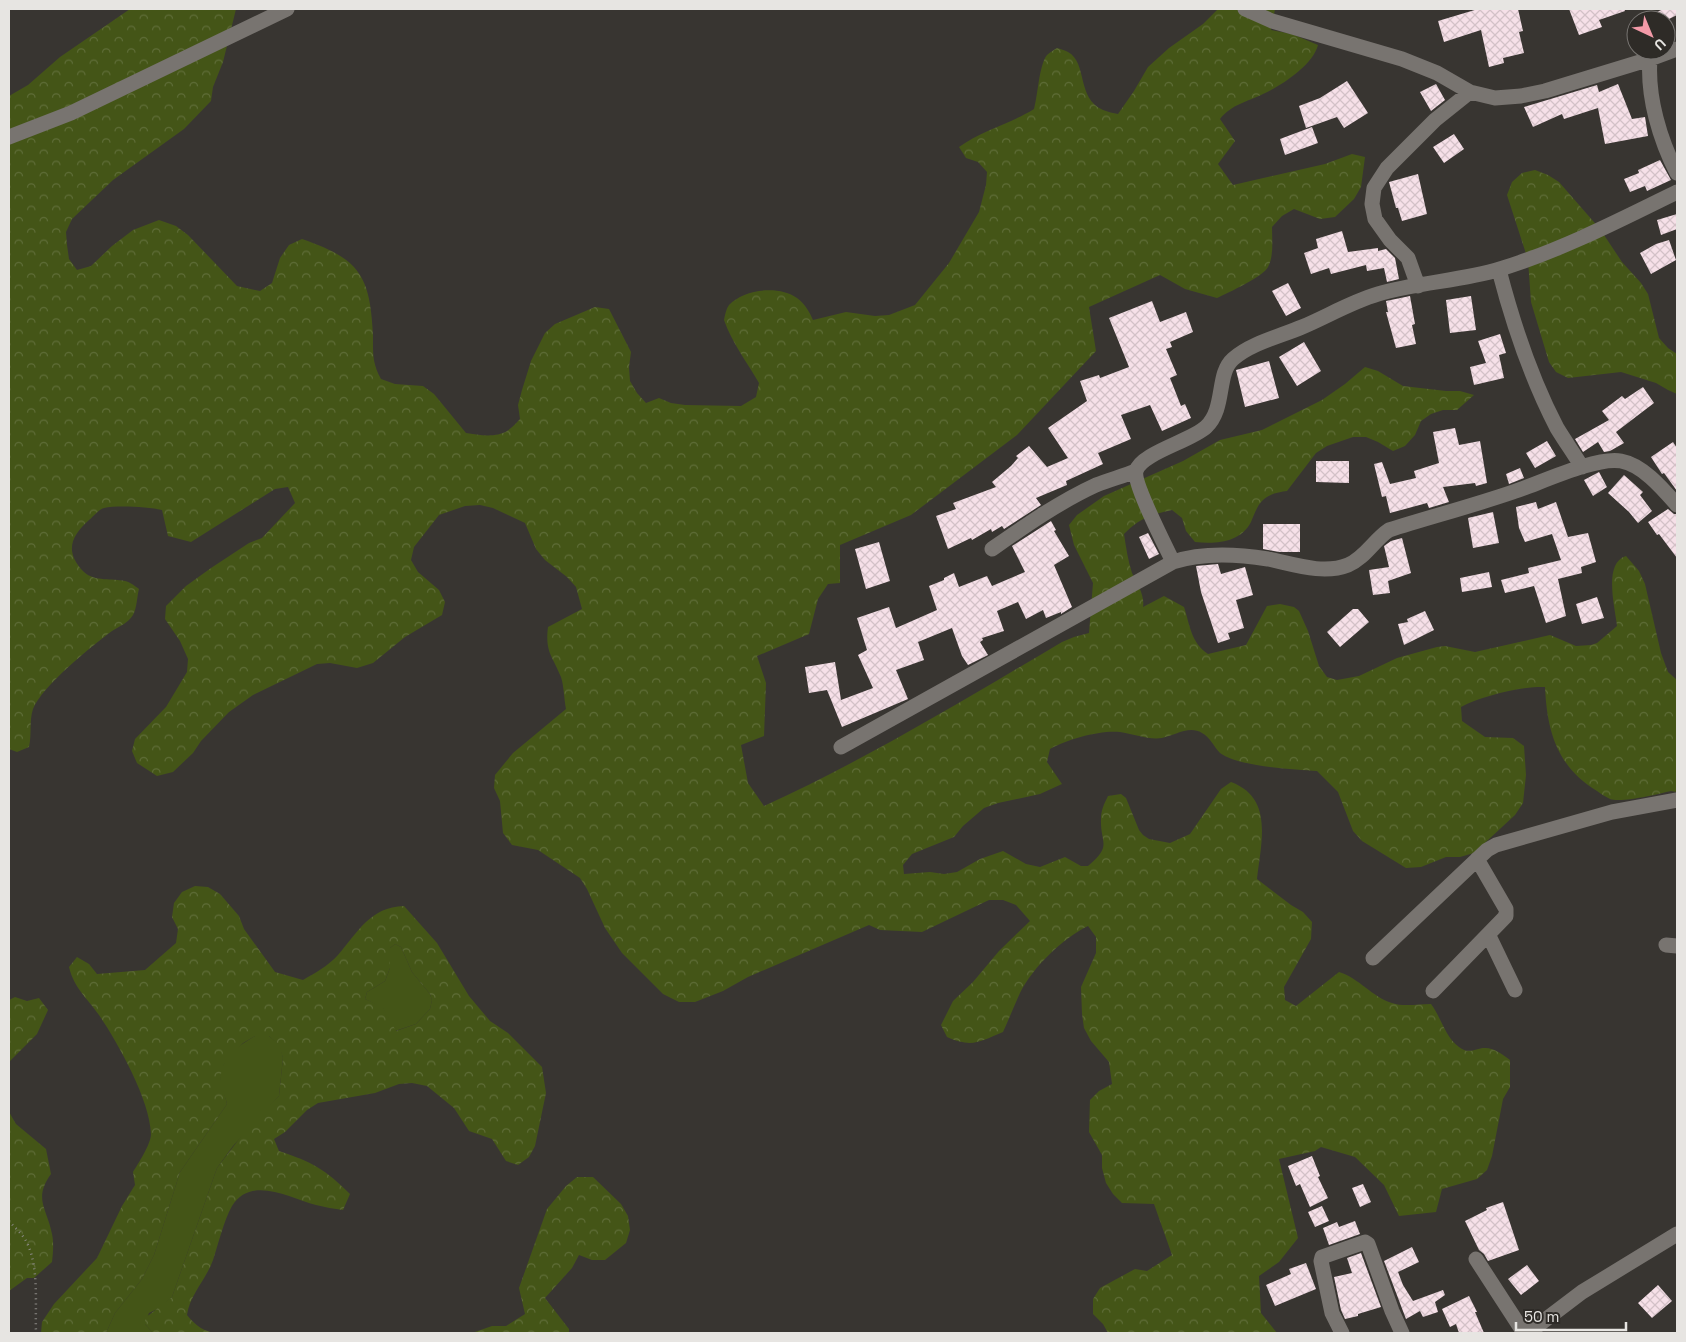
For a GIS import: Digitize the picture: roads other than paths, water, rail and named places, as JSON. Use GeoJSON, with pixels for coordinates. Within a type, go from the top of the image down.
{"type":"FeatureCollection","features":[{"type":"Feature","properties":{"kind":"street"},"geometry":{"type":"LineString","coordinates":[[9,137],[71,113],[287,9]]}},
{"type":"Feature","properties":{"kind":"street"},"geometry":{"type":"LineString","coordinates":[[1245,9],[1272,21],[1402,59],[1437,73],[1470,92],[1495,98],[1521,96],[1545,90],[1647,60]]}},
{"type":"Feature","properties":{"kind":"street"},"geometry":{"type":"LineString","coordinates":[[1650,60],[1650,83],[1654,107],[1668,153],[1677,173]]}},
{"type":"Feature","properties":{"kind":"street"},"geometry":{"type":"LineString","coordinates":[[1418,286],[1408,258],[1390,240],[1375,219],[1372,204],[1374,188],[1387,168],[1435,120],[1470,92]]}},
{"type":"Feature","properties":{"kind":"street"},"geometry":{"type":"LineString","coordinates":[[992,549],[1066,500],[1097,485],[1136,471],[1144,460],[1206,427],[1215,415],[1227,366],[1242,353],[1353,302],[1379,293],[1499,270],[1565,245],[1677,192]]}},
{"type":"Feature","properties":{"kind":"street"},"geometry":{"type":"LineString","coordinates":[[1499,270],[1510,312],[1541,394],[1558,429],[1582,467]]}},
{"type":"Feature","properties":{"kind":"street"},"geometry":{"type":"LineString","coordinates":[[842,747],[1172,562],[1193,556],[1250,556],[1308,567],[1338,568],[1349,565],[1359,559],[1374,542],[1389,530],[1515,492],[1582,467],[1611,460],[1634,465],[1663,489],[1677,505]]}},
{"type":"Feature","properties":{"kind":"street"},"geometry":{"type":"LineString","coordinates":[[1136,471],[1136,478],[1172,562]]}},
{"type":"Feature","properties":{"kind":"street"},"geometry":{"type":"LineString","coordinates":[[1373,958],[1477,859],[1496,845],[1557,826],[1612,812],[1677,800]]}},
{"type":"Feature","properties":{"kind":"street"},"geometry":{"type":"LineString","coordinates":[[1433,991],[1505,920],[1507,913],[1477,859]]}},
{"type":"Feature","properties":{"kind":"street"},"geometry":{"type":"LineString","coordinates":[[1489,936],[1515,990]]}},
{"type":"Feature","properties":{"kind":"street"},"geometry":{"type":"LineString","coordinates":[[1528,1333],[1582,1292],[1677,1234]]}},
{"type":"Feature","properties":{"kind":"street"},"geometry":{"type":"LineString","coordinates":[[1342,1333],[1332,1313],[1322,1258],[1365,1242],[1368,1244],[1402,1333]]}},
{"type":"Feature","properties":{"kind":"street"},"geometry":{"type":"LineString","coordinates":[[1476,1259],[1524,1333]]}}]}
